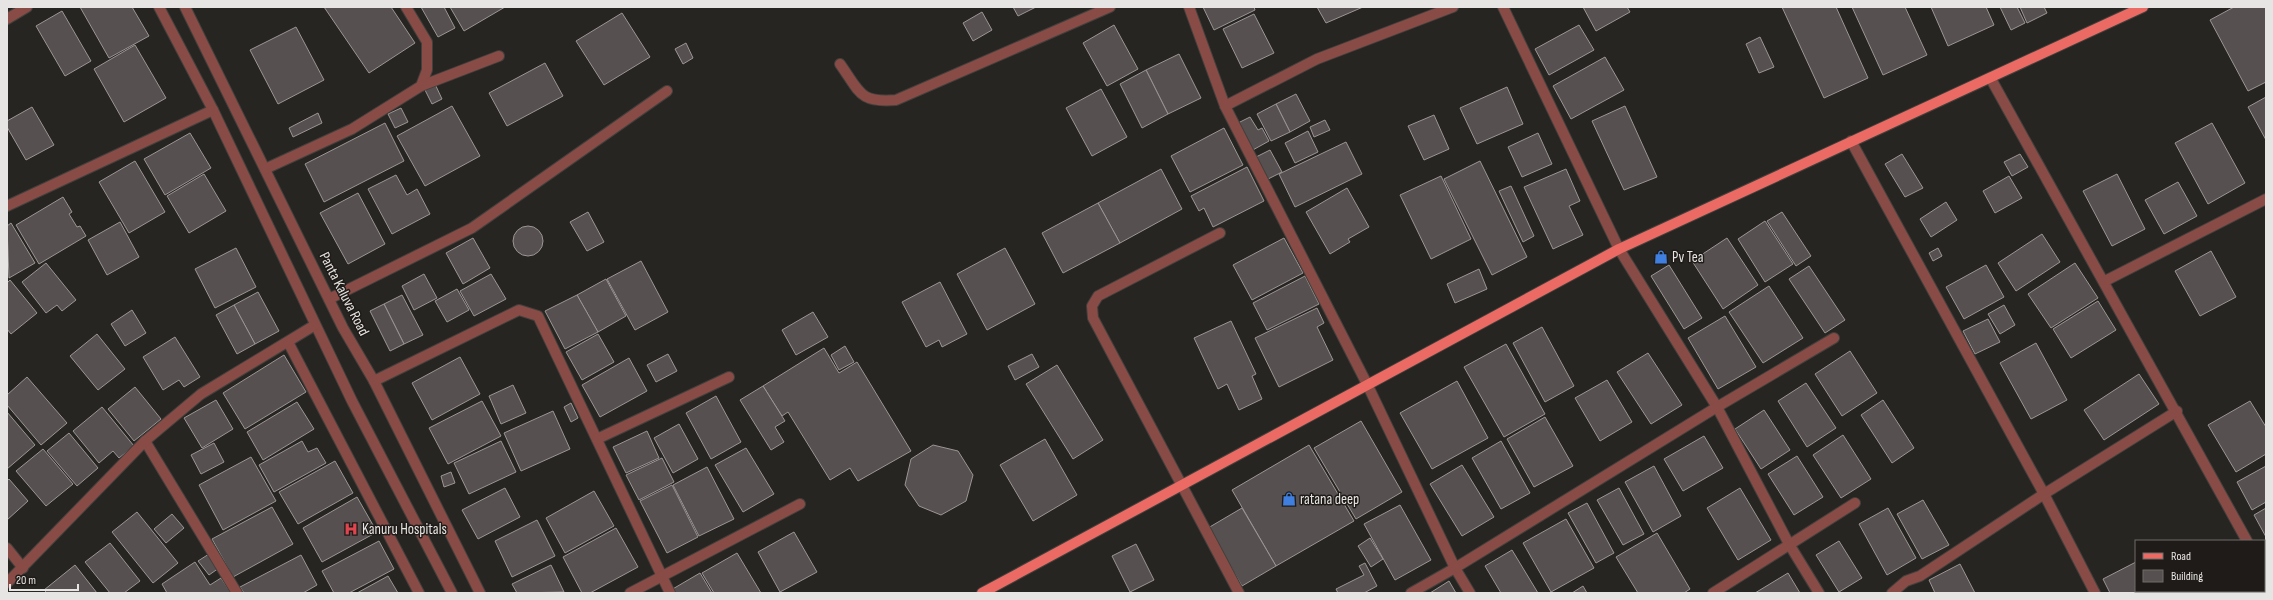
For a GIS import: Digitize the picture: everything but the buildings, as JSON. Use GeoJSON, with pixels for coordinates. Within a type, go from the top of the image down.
{"type":"FeatureCollection","features":[{"type":"Feature","properties":{"kind":"main road"},"geometry":{"type":"LineString","coordinates":[[982,593],[1368,386],[1619,249],[2143,7]]}},
{"type":"Feature","properties":{"kind":"street"},"geometry":{"type":"LineString","coordinates":[[7,19],[27,7]]}},
{"type":"Feature","properties":{"kind":"street"},"geometry":{"type":"LineString","coordinates":[[159,7],[213,110],[352,401],[452,593]]}},
{"type":"Feature","properties":{"kind":"street","name":"Panta Kaluva Road"},"geometry":{"type":"LineString","coordinates":[[185,7],[329,299],[374,381],[480,593]]}},
{"type":"Feature","properties":{"kind":"street"},"geometry":{"type":"LineString","coordinates":[[406,7],[427,42],[427,70],[421,86]]}},
{"type":"Feature","properties":{"kind":"street"},"geometry":{"type":"LineString","coordinates":[[840,64],[862,95],[876,102],[896,100],[1110,7]]}},
{"type":"Feature","properties":{"kind":"street"},"geometry":{"type":"LineString","coordinates":[[1189,7],[1225,106],[1368,386],[1455,568],[1470,593]]}},
{"type":"Feature","properties":{"kind":"street"},"geometry":{"type":"LineString","coordinates":[[1225,106],[1316,59],[1453,7]]}},
{"type":"Feature","properties":{"kind":"street"},"geometry":{"type":"LineString","coordinates":[[1503,7],[1619,249],[1717,407],[1789,544],[1819,593]]}},
{"type":"Feature","properties":{"kind":"street"},"geometry":{"type":"LineString","coordinates":[[264,169],[352,129],[421,86],[499,56]]}},
{"type":"Feature","properties":{"kind":"street"},"geometry":{"type":"LineString","coordinates":[[1991,78],[2105,281],[2246,540]]}},
{"type":"Feature","properties":{"kind":"street"},"geometry":{"type":"LineString","coordinates":[[329,299],[472,228],[667,91]]}},
{"type":"Feature","properties":{"kind":"street"},"geometry":{"type":"LineString","coordinates":[[7,206],[213,110]]}},
{"type":"Feature","properties":{"kind":"street"},"geometry":{"type":"LineString","coordinates":[[1851,141],[2044,494],[2095,593]]}},
{"type":"Feature","properties":{"kind":"street"},"geometry":{"type":"LineString","coordinates":[[2105,281],[2266,199]]}},
{"type":"Feature","properties":{"kind":"street"},"geometry":{"type":"LineString","coordinates":[[1220,233],[1098,296],[1092,306],[1092,318],[1180,487],[1239,593]]}},
{"type":"Feature","properties":{"kind":"street"},"geometry":{"type":"LineString","coordinates":[[374,381],[518,310],[538,316],[670,593]]}},
{"type":"Feature","properties":{"kind":"street"},"geometry":{"type":"LineString","coordinates":[[7,583],[144,441],[201,394],[315,325]]}},
{"type":"Feature","properties":{"kind":"street"},"geometry":{"type":"LineString","coordinates":[[1411,593],[1455,568],[1717,407],[1834,338]]}},
{"type":"Feature","properties":{"kind":"street"},"geometry":{"type":"LineString","coordinates":[[288,342],[419,593]]}},
{"type":"Feature","properties":{"kind":"street"},"geometry":{"type":"LineString","coordinates":[[597,439],[728,377]]}},
{"type":"Feature","properties":{"kind":"street"},"geometry":{"type":"LineString","coordinates":[[1892,593],[1906,581],[1920,576],[2044,494],[2177,412]]}},
{"type":"Feature","properties":{"kind":"street"},"geometry":{"type":"LineString","coordinates":[[144,441],[237,593]]}},
{"type":"Feature","properties":{"kind":"street"},"geometry":{"type":"LineString","coordinates":[[1713,593],[1855,503]]}},
{"type":"Feature","properties":{"kind":"street"},"geometry":{"type":"LineString","coordinates":[[630,593],[800,504]]}},
{"type":"Feature","properties":{"kind":"street"},"geometry":{"type":"LineString","coordinates":[[7,548],[23,568]]}},
{"type":"Feature","properties":{"kind":"place","name":"Pv Tea"},"geometry":{"type":"Point","coordinates":[1661,257]}},
{"type":"Feature","properties":{"kind":"place","name":"ratana deep"},"geometry":{"type":"Point","coordinates":[1289,499]}},
{"type":"Feature","properties":{"kind":"place","name":"Kanuru Hospitals"},"geometry":{"type":"Point","coordinates":[351,529]}}]}
